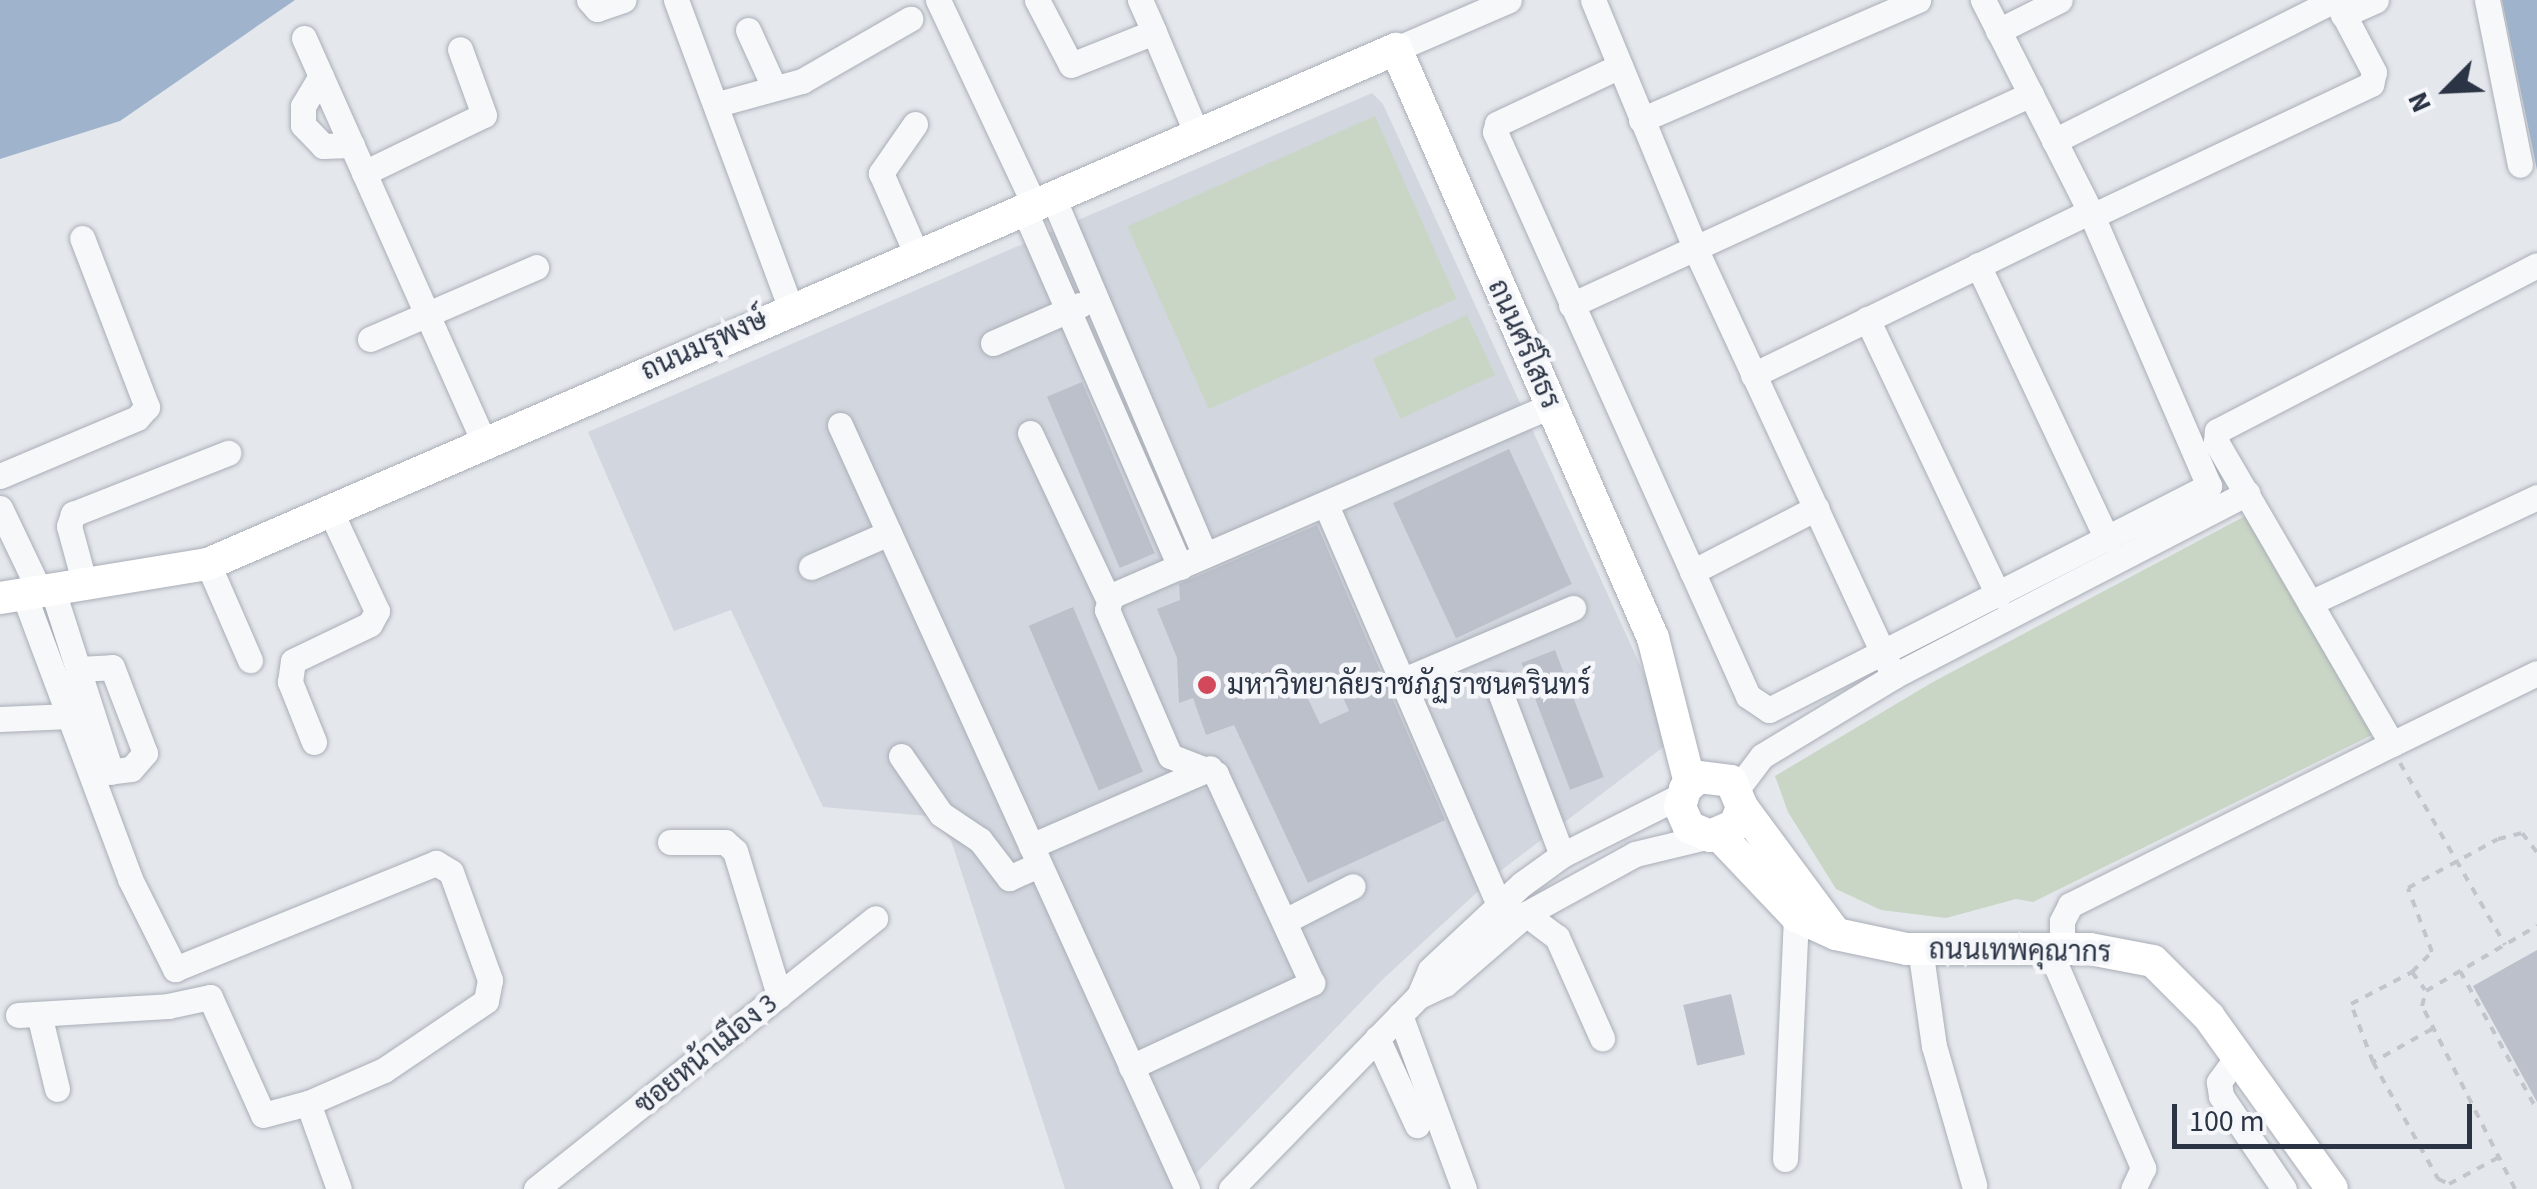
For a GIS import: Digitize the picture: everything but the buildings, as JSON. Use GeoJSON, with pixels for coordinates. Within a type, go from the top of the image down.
{"type":"FeatureCollection","features":[{"type":"Feature","properties":{"kind":"main road","name":"ถนนมรุพงษ์"},"geometry":{"type":"LineString","coordinates":[[40,592],[208,564],[916,253],[1396,49]]}},
{"type":"Feature","properties":{"kind":"main road","name":"ถนนศรีโสธร"},"geometry":{"type":"LineString","coordinates":[[1396,49],[1653,638],[1686,789],[1683,818],[1714,835]]}},
{"type":"Feature","properties":{"kind":"main road","name":"ถนนศรีโสธร"},"geometry":{"type":"LineString","coordinates":[[1653,638],[1673,660],[1734,791]]}},
{"type":"Feature","properties":{"kind":"main road"},"geometry":{"type":"LineString","coordinates":[[1686,789],[1734,791]]}},
{"type":"Feature","properties":{"kind":"main road"},"geometry":{"type":"LineString","coordinates":[[1714,835],[1735,825],[1734,791]]}},
{"type":"Feature","properties":{"kind":"main road"},"geometry":{"type":"LineString","coordinates":[[1734,791],[1836,934]]}},
{"type":"Feature","properties":{"kind":"main road","name":"ถนนเทพคุณากร"},"geometry":{"type":"LineString","coordinates":[[1714,835],[1796,916],[1836,934],[1920,948],[2055,947],[2153,961],[2199,1006],[2332,1189]]}},
{"type":"Feature","properties":{"kind":"street"},"geometry":{"type":"LineString","coordinates":[[589,0],[597,9],[623,0]]}},
{"type":"Feature","properties":{"kind":"street"},"geometry":{"type":"LineString","coordinates":[[938,0],[1036,201],[1096,298],[1206,555]]}},
{"type":"Feature","properties":{"kind":"street"},"geometry":{"type":"LineString","coordinates":[[1037,0],[1071,65],[1154,32]]}},
{"type":"Feature","properties":{"kind":"street"},"geometry":{"type":"LineString","coordinates":[[1140,0],[1196,132]]}},
{"type":"Feature","properties":{"kind":"street"},"geometry":{"type":"LineString","coordinates":[[1396,49],[1509,0]]}},
{"type":"Feature","properties":{"kind":"street"},"geometry":{"type":"LineString","coordinates":[[1593,0],[1695,248],[1888,665]]}},
{"type":"Feature","properties":{"kind":"street"},"geometry":{"type":"LineString","coordinates":[[1642,120],[1918,0]]}},
{"type":"Feature","properties":{"kind":"street"},"geometry":{"type":"LineString","coordinates":[[1734,791],[1762,756],[1888,665],[1998,595],[2210,486],[2091,214],[1983,0]]}},
{"type":"Feature","properties":{"kind":"street"},"geometry":{"type":"LineString","coordinates":[[1998,31],[2060,0]]}},
{"type":"Feature","properties":{"kind":"street"},"geometry":{"type":"LineString","coordinates":[[2054,141],[2338,5],[2376,0]]}},
{"type":"Feature","properties":{"kind":"street"},"geometry":{"type":"LineString","coordinates":[[2487,0],[2520,165]]}},
{"type":"Feature","properties":{"kind":"street"},"geometry":{"type":"LineString","coordinates":[[679,1],[790,308]]}},
{"type":"Feature","properties":{"kind":"street"},"geometry":{"type":"LineString","coordinates":[[1754,375],[1978,265],[2371,84],[2374,72],[2338,5]]}},
{"type":"Feature","properties":{"kind":"street"},"geometry":{"type":"LineString","coordinates":[[718,104],[860,54],[910,19]]}},
{"type":"Feature","properties":{"kind":"street"},"geometry":{"type":"LineString","coordinates":[[748,30],[774,87]]}},
{"type":"Feature","properties":{"kind":"street"},"geometry":{"type":"LineString","coordinates":[[304,38],[484,442]]}},
{"type":"Feature","properties":{"kind":"street"},"geometry":{"type":"LineString","coordinates":[[364,172],[484,115],[460,49]]}},
{"type":"Feature","properties":{"kind":"street"},"geometry":{"type":"LineString","coordinates":[[1620,66],[1497,124],[1495,132],[1748,696],[1762,708],[1888,665],[2248,493]]}},
{"type":"Feature","properties":{"kind":"street"},"geometry":{"type":"LineString","coordinates":[[321,76],[302,106],[303,124],[323,146],[352,146]]}},
{"type":"Feature","properties":{"kind":"street"},"geometry":{"type":"LineString","coordinates":[[1572,305],[2031,94]]}},
{"type":"Feature","properties":{"kind":"street"},"geometry":{"type":"LineString","coordinates":[[915,124],[881,172],[916,253]]}},
{"type":"Feature","properties":{"kind":"street"},"geometry":{"type":"LineString","coordinates":[[1036,201],[1068,310],[1180,566]]}},
{"type":"Feature","properties":{"kind":"street"},"geometry":{"type":"LineString","coordinates":[[0,476],[137,418],[148,407],[82,238]]}},
{"type":"Feature","properties":{"kind":"street"},"geometry":{"type":"LineString","coordinates":[[1978,265],[2107,539]]}},
{"type":"Feature","properties":{"kind":"street"},"geometry":{"type":"LineString","coordinates":[[2391,745],[2216,442],[2226,424],[2537,265]]}},
{"type":"Feature","properties":{"kind":"street"},"geometry":{"type":"LineString","coordinates":[[370,338],[536,267]]}},
{"type":"Feature","properties":{"kind":"street"},"geometry":{"type":"LineString","coordinates":[[993,344],[1096,298]]}},
{"type":"Feature","properties":{"kind":"street"},"geometry":{"type":"LineString","coordinates":[[1866,320],[1998,595]]}},
{"type":"Feature","properties":{"kind":"street"},"geometry":{"type":"LineString","coordinates":[[1108,600],[1551,406]]}},
{"type":"Feature","properties":{"kind":"street"},"geometry":{"type":"LineString","coordinates":[[840,426],[1187,1189]]}},
{"type":"Feature","properties":{"kind":"street"},"geometry":{"type":"LineString","coordinates":[[1030,432],[1108,600],[1106,610],[1170,756],[1210,768],[1311,977],[1306,988],[1131,1067]]}},
{"type":"Feature","properties":{"kind":"street"},"geometry":{"type":"LineString","coordinates":[[101,773],[70,716],[40,592],[74,514],[228,453]]}},
{"type":"Feature","properties":{"kind":"street"},"geometry":{"type":"LineString","coordinates":[[2310,603],[2537,496]]}},
{"type":"Feature","properties":{"kind":"street"},"geometry":{"type":"LineString","coordinates":[[1326,505],[1498,904]]}},
{"type":"Feature","properties":{"kind":"street"},"geometry":{"type":"LineString","coordinates":[[0,508],[78,669],[130,880],[190,1002]]}},
{"type":"Feature","properties":{"kind":"street"},"geometry":{"type":"LineString","coordinates":[[1692,572],[1816,508]]}},
{"type":"Feature","properties":{"kind":"street"},"geometry":{"type":"LineString","coordinates":[[314,742],[290,682],[293,662],[370,624],[377,611],[330,510]]}},
{"type":"Feature","properties":{"kind":"street"},"geometry":{"type":"LineString","coordinates":[[810,567],[889,533]]}},
{"type":"Feature","properties":{"kind":"street"},"geometry":{"type":"LineString","coordinates":[[208,564],[250,660]]}},
{"type":"Feature","properties":{"kind":"street"},"geometry":{"type":"LineString","coordinates":[[1401,680],[1573,608]]}},
{"type":"Feature","properties":{"kind":"street"},"geometry":{"type":"LineString","coordinates":[[78,669],[112,667],[145,752],[136,766],[101,773]]}},
{"type":"Feature","properties":{"kind":"street"},"geometry":{"type":"LineString","coordinates":[[2133,1189],[2143,1168],[2055,947],[2070,905],[2537,673]]}},
{"type":"Feature","properties":{"kind":"street"},"geometry":{"type":"LineString","coordinates":[[1498,684],[1562,854]]}},
{"type":"Feature","properties":{"kind":"street"},"geometry":{"type":"LineString","coordinates":[[0,720],[70,716]]}},
{"type":"Feature","properties":{"kind":"street"},"geometry":{"type":"LineString","coordinates":[[901,756],[941,814],[980,840],[1009,878],[1035,855],[1210,768]]}},
{"type":"Feature","properties":{"kind":"street"},"geometry":{"type":"LineString","coordinates":[[1231,1189],[1419,996],[1430,970],[1498,904],[1562,854],[1686,789]]}},
{"type":"Feature","properties":{"kind":"street"},"geometry":{"type":"LineString","coordinates":[[1419,996],[1445,984],[1526,914],[1635,854],[1714,835]]}},
{"type":"Feature","properties":{"kind":"street"},"geometry":{"type":"LineString","coordinates":[[670,842],[725,842],[735,851],[780,995]]}},
{"type":"Feature","properties":{"kind":"street"},"geometry":{"type":"LineString","coordinates":[[57,1090],[29,1015],[212,1000],[262,1115],[308,1103],[384,1070],[486,1001],[490,980],[445,863],[175,969]]}},
{"type":"Feature","properties":{"kind":"street"},"geometry":{"type":"LineString","coordinates":[[1284,921],[1353,886]]}},
{"type":"Feature","properties":{"kind":"street"},"geometry":{"type":"LineString","coordinates":[[1526,914],[1557,937],[1602,1038]]}},
{"type":"Feature","properties":{"kind":"street"},"geometry":{"type":"LineString","coordinates":[[1785,1159],[1796,916]]}},
{"type":"Feature","properties":{"kind":"street","name":"ซอยหน้าเมือง 3"},"geometry":{"type":"LineString","coordinates":[[536,1189],[875,918]]}},
{"type":"Feature","properties":{"kind":"street"},"geometry":{"type":"LineString","coordinates":[[1920,948],[1934,1046],[1974,1185]]}},
{"type":"Feature","properties":{"kind":"street"},"geometry":{"type":"LineString","coordinates":[[1400,1016],[1464,1189]]}},
{"type":"Feature","properties":{"kind":"street"},"geometry":{"type":"LineString","coordinates":[[1378,1038],[1417,1125]]}},
{"type":"Feature","properties":{"kind":"street"},"geometry":{"type":"LineString","coordinates":[[2237,1057],[2219,1082],[2222,1096],[2284,1189]]}},
{"type":"Feature","properties":{"kind":"street"},"geometry":{"type":"LineString","coordinates":[[308,1103],[339,1189]]}},
{"type":"Feature","properties":{"kind":"path"},"geometry":{"type":"LineString","coordinates":[[2391,745],[2505,945]]}},
{"type":"Feature","properties":{"kind":"path"},"geometry":{"type":"LineString","coordinates":[[2499,1157],[2449,1184],[2438,1179],[2372,1062],[2350,1004],[2412,972],[2432,952],[2408,888],[2456,860],[2522,833],[2537,852]]}},
{"type":"Feature","properties":{"kind":"path"},"geometry":{"type":"LineString","coordinates":[[2515,1189],[2422,1006],[2426,991],[2537,926]]}},
{"type":"Feature","properties":{"kind":"path"},"geometry":{"type":"LineString","coordinates":[[2460,971],[2537,1110]]}},
{"type":"Feature","properties":{"kind":"path"},"geometry":{"type":"LineString","coordinates":[[2412,972],[2426,991]]}},
{"type":"Feature","properties":{"kind":"path"},"geometry":{"type":"LineString","coordinates":[[2372,1062],[2434,1029]]}},
{"type":"Feature","properties":{"kind":"shaded area","name":"มหาวิทยาลัยราชภัฏราชนครินทร์"},"geometry":{"type":"Polygon","coordinates":[[[1372,93],[1383,104],[1674,739],[1499,872],[1383,979],[1181,1189],[1065,1189],[951,840],[928,816],[823,807],[731,610],[674,631],[588,432],[1372,93]]]}},
{"type":"Feature","properties":{"kind":"green space"},"geometry":{"type":"Polygon","coordinates":[[[1375,116],[1456,299],[1209,409],[1127,226],[1375,116]]]}},
{"type":"Feature","properties":{"kind":"green space"},"geometry":{"type":"Polygon","coordinates":[[[1467,315],[1495,375],[1401,419],[1373,359],[1467,315]]]}},
{"type":"Feature","properties":{"kind":"green space"},"geometry":{"type":"Polygon","coordinates":[[[2249,514],[2372,735],[2033,902],[2016,899],[1946,918],[1881,910],[1836,889],[1788,812],[1775,776],[1933,682],[2249,514]]]}},
{"type":"Feature","properties":{"kind":"water"},"geometry":{"type":"Polygon","coordinates":[[[0,0],[295,0],[120,121],[0,159],[0,0]]]}},
{"type":"Feature","properties":{"kind":"water"},"geometry":{"type":"Polygon","coordinates":[[[2502,0],[2537,0],[2537,170],[2502,0]]]}},
{"type":"Feature","properties":{"kind":"place","name":"มหาวิทยาลัยราชภัฏราชนครินทร์"},"geometry":{"type":"Point","coordinates":[1207,685]}}]}
